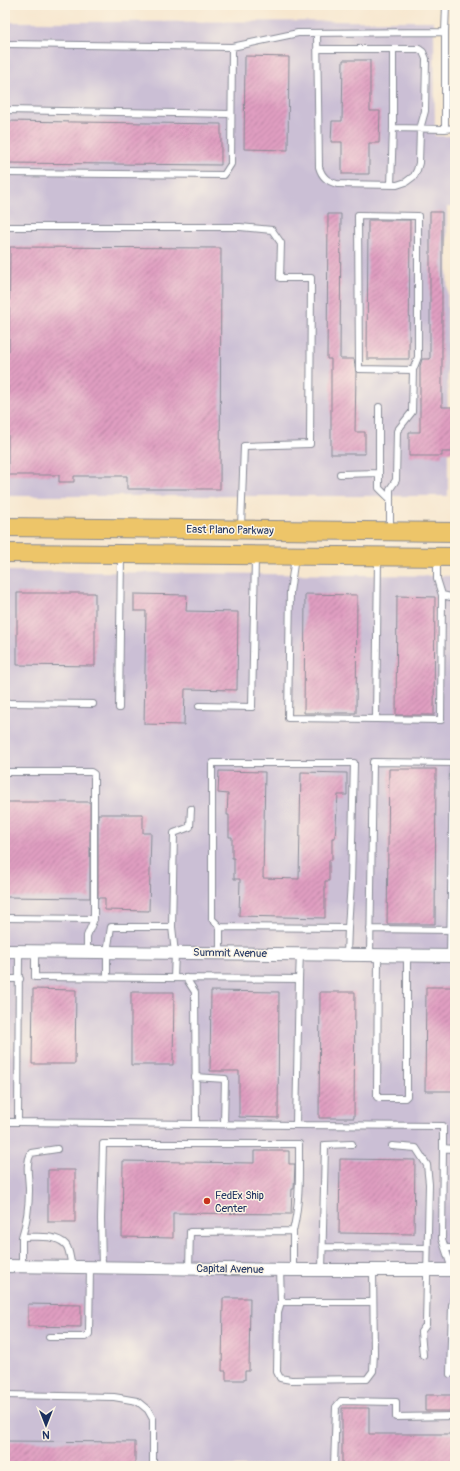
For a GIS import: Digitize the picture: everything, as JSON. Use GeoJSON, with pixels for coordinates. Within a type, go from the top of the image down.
{"type":"FeatureCollection","features":[{"type":"Feature","properties":{"kind":"main road","name":"East Plano Parkway"},"geometry":{"type":"LineString","coordinates":[[5,527],[455,532]]}},
{"type":"Feature","properties":{"kind":"main road"},"geometry":{"type":"LineString","coordinates":[[121,528],[121,554]]}},
{"type":"Feature","properties":{"kind":"main road"},"geometry":{"type":"LineString","coordinates":[[241,530],[255,555]]}},
{"type":"Feature","properties":{"kind":"main road"},"geometry":{"type":"LineString","coordinates":[[378,556],[390,531]]}},
{"type":"Feature","properties":{"kind":"main road"},"geometry":{"type":"LineString","coordinates":[[5,553],[455,558]]}},
{"type":"Feature","properties":{"kind":"street","name":"Summit Avenue"},"geometry":{"type":"LineString","coordinates":[[5,951],[452,956]]}},
{"type":"Feature","properties":{"kind":"street","name":"Capital Avenue"},"geometry":{"type":"LineString","coordinates":[[5,1266],[293,1270],[426,1270],[454,1273]]}},
{"type":"Feature","properties":{"kind":"lane"},"geometry":{"type":"LineString","coordinates":[[445,129],[446,5]]}},
{"type":"Feature","properties":{"kind":"lane"},"geometry":{"type":"LineString","coordinates":[[5,44],[232,46],[298,33],[445,32]]}},
{"type":"Feature","properties":{"kind":"lane"},"geometry":{"type":"LineString","coordinates":[[317,33],[319,167],[322,175],[329,181],[337,184],[398,185],[406,182],[414,176],[419,163],[420,129],[425,112],[426,59],[423,52],[419,49],[318,49]]}},
{"type":"Feature","properties":{"kind":"lane"},"geometry":{"type":"LineString","coordinates":[[5,173],[224,175],[231,164],[232,46]]}},
{"type":"Feature","properties":{"kind":"lane"},"geometry":{"type":"LineString","coordinates":[[391,184],[393,49]]}},
{"type":"Feature","properties":{"kind":"lane"},"geometry":{"type":"LineString","coordinates":[[5,110],[231,114]]}},
{"type":"Feature","properties":{"kind":"lane"},"geometry":{"type":"LineString","coordinates":[[393,128],[455,128]]}},
{"type":"Feature","properties":{"kind":"lane"},"geometry":{"type":"LineString","coordinates":[[390,531],[390,489],[396,480],[397,431],[412,412],[413,370],[418,357],[418,216],[358,215],[359,369],[413,370]]}},
{"type":"Feature","properties":{"kind":"lane"},"geometry":{"type":"LineString","coordinates":[[5,227],[240,227],[272,230],[281,243],[280,278],[311,278],[310,444],[244,446],[241,530]]}},
{"type":"Feature","properties":{"kind":"lane"},"geometry":{"type":"LineString","coordinates":[[379,407],[379,488],[390,499]]}},
{"type":"Feature","properties":{"kind":"lane"},"geometry":{"type":"LineString","coordinates":[[340,474],[379,473]]}},
{"type":"Feature","properties":{"kind":"lane"},"geometry":{"type":"LineString","coordinates":[[119,708],[121,554]]}},
{"type":"Feature","properties":{"kind":"lane"},"geometry":{"type":"LineString","coordinates":[[199,706],[252,707],[255,555]]}},
{"type":"Feature","properties":{"kind":"lane"},"geometry":{"type":"LineString","coordinates":[[295,556],[290,592],[288,718],[441,720],[442,595],[437,579],[437,557]]}},
{"type":"Feature","properties":{"kind":"lane"},"geometry":{"type":"LineString","coordinates":[[376,719],[378,556]]}},
{"type":"Feature","properties":{"kind":"lane"},"geometry":{"type":"LineString","coordinates":[[442,595],[455,598]]}},
{"type":"Feature","properties":{"kind":"lane"},"geometry":{"type":"LineString","coordinates":[[5,703],[93,704]]}},
{"type":"Feature","properties":{"kind":"lane"},"geometry":{"type":"LineString","coordinates":[[347,955],[351,882],[354,763],[318,762],[213,764],[212,919],[220,927],[348,928]]}},
{"type":"Feature","properties":{"kind":"lane"},"geometry":{"type":"LineString","coordinates":[[407,955],[407,1096],[405,1098],[379,1098],[377,1097],[374,955],[370,929],[373,762],[454,763],[452,956]]}},
{"type":"Feature","properties":{"kind":"lane"},"geometry":{"type":"LineString","coordinates":[[5,772],[91,772],[94,774],[94,919],[88,936],[87,952]]}},
{"type":"Feature","properties":{"kind":"lane"},"geometry":{"type":"LineString","coordinates":[[174,978],[175,953],[172,927],[174,833],[190,827],[191,809]]}},
{"type":"Feature","properties":{"kind":"lane"},"geometry":{"type":"LineString","coordinates":[[5,918],[94,919]]}},
{"type":"Feature","properties":{"kind":"lane"},"geometry":{"type":"LineString","coordinates":[[106,978],[107,952],[111,926],[172,927]]}},
{"type":"Feature","properties":{"kind":"lane"},"geometry":{"type":"LineString","coordinates":[[220,927],[220,953]]}},
{"type":"Feature","properties":{"kind":"lane"},"geometry":{"type":"LineString","coordinates":[[370,929],[453,930]]}},
{"type":"Feature","properties":{"kind":"lane"},"geometry":{"type":"LineString","coordinates":[[18,1122],[19,951]]}},
{"type":"Feature","properties":{"kind":"lane"},"geometry":{"type":"LineString","coordinates":[[35,951],[35,977],[299,979]]}},
{"type":"Feature","properties":{"kind":"lane"},"geometry":{"type":"LineString","coordinates":[[296,1125],[300,954]]}},
{"type":"Feature","properties":{"kind":"lane"},"geometry":{"type":"LineString","coordinates":[[186,978],[195,992],[196,1124]]}},
{"type":"Feature","properties":{"kind":"lane"},"geometry":{"type":"LineString","coordinates":[[5,979],[20,979]]}},
{"type":"Feature","properties":{"kind":"lane"},"geometry":{"type":"LineString","coordinates":[[195,1077],[225,1079],[224,1124]]}},
{"type":"Feature","properties":{"kind":"lane"},"geometry":{"type":"LineString","coordinates":[[5,1122],[442,1126],[442,1239],[454,1273]]}},
{"type":"Feature","properties":{"kind":"lane"},"geometry":{"type":"LineString","coordinates":[[102,1267],[100,1219],[103,1144],[299,1144],[299,1190],[293,1231],[293,1270]]}},
{"type":"Feature","properties":{"kind":"lane"},"geometry":{"type":"LineString","coordinates":[[322,1270],[325,1145],[352,1144]]}},
{"type":"Feature","properties":{"kind":"lane"},"geometry":{"type":"LineString","coordinates":[[392,1146],[416,1148],[427,1165],[429,1184],[426,1325],[421,1332],[422,1355]]}},
{"type":"Feature","properties":{"kind":"lane"},"geometry":{"type":"LineString","coordinates":[[442,1148],[455,1148]]}},
{"type":"Feature","properties":{"kind":"lane"},"geometry":{"type":"LineString","coordinates":[[22,1266],[22,1237],[27,1220],[29,1191],[27,1160],[31,1153],[57,1149]]}},
{"type":"Feature","properties":{"kind":"lane"},"geometry":{"type":"LineString","coordinates":[[190,1268],[190,1232],[293,1231]]}},
{"type":"Feature","properties":{"kind":"lane"},"geometry":{"type":"LineString","coordinates":[[22,1237],[54,1238],[62,1242],[66,1246],[72,1266]]}},
{"type":"Feature","properties":{"kind":"lane"},"geometry":{"type":"LineString","coordinates":[[323,1247],[427,1248]]}},
{"type":"Feature","properties":{"kind":"lane"},"geometry":{"type":"LineString","coordinates":[[445,1248],[455,1248]]}},
{"type":"Feature","properties":{"kind":"lane"},"geometry":{"type":"LineString","coordinates":[[49,1337],[85,1337],[89,1334],[90,1267]]}},
{"type":"Feature","properties":{"kind":"lane"},"geometry":{"type":"LineString","coordinates":[[280,1269],[281,1302],[278,1312],[277,1372],[280,1378],[291,1380],[368,1379],[373,1371],[374,1353],[373,1270]]}},
{"type":"Feature","properties":{"kind":"lane"},"geometry":{"type":"LineString","coordinates":[[450,1374],[452,1305],[455,1295]]}},
{"type":"Feature","properties":{"kind":"lane"},"geometry":{"type":"LineString","coordinates":[[281,1302],[373,1302]]}},
{"type":"Feature","properties":{"kind":"lane"},"geometry":{"type":"LineString","coordinates":[[5,1395],[114,1397],[137,1401],[148,1410],[153,1419],[152,1466]]}},
{"type":"Feature","properties":{"kind":"lane"},"geometry":{"type":"LineString","coordinates":[[334,1466],[336,1407],[341,1401],[396,1402],[396,1417],[455,1416]]}},
{"type":"Feature","properties":{"kind":"shaded area"},"geometry":{"type":"Polygon","coordinates":[[[434,21],[435,136],[455,136],[455,207],[447,207],[448,496],[5,496],[5,22],[434,21]]]}},
{"type":"Feature","properties":{"kind":"shaded area"},"geometry":{"type":"Polygon","coordinates":[[[5,571],[455,576],[455,1466],[5,1466],[5,571]]]}},
{"type":"Feature","properties":{"kind":"building"},"geometry":{"type":"Polygon","coordinates":[[[245,56],[289,57],[288,150],[244,149],[245,56]]]}},
{"type":"Feature","properties":{"kind":"building"},"geometry":{"type":"Polygon","coordinates":[[[343,60],[370,60],[370,111],[380,111],[379,143],[369,143],[369,174],[342,174],[342,142],[331,142],[332,121],[342,121],[343,60]]]}},
{"type":"Feature","properties":{"kind":"building"},"geometry":{"type":"Polygon","coordinates":[[[5,121],[221,124],[221,165],[5,163],[5,121]]]}},
{"type":"Feature","properties":{"kind":"building"},"geometry":{"type":"Polygon","coordinates":[[[430,212],[442,212],[442,407],[455,407],[455,452],[442,452],[442,456],[409,456],[409,432],[420,432],[420,366],[422,359],[430,359],[430,212]]]}},
{"type":"Feature","properties":{"kind":"building"},"geometry":{"type":"Polygon","coordinates":[[[328,214],[341,214],[340,359],[354,359],[356,372],[355,432],[365,432],[365,454],[331,454],[331,359],[327,359],[328,214]]]}},
{"type":"Feature","properties":{"kind":"building"},"geometry":{"type":"Polygon","coordinates":[[[368,220],[410,220],[409,359],[367,359],[368,220]]]}},
{"type":"Feature","properties":{"kind":"building"},"geometry":{"type":"Polygon","coordinates":[[[10,247],[221,248],[220,489],[127,489],[127,476],[74,476],[74,482],[59,482],[59,475],[8,475],[8,385],[5,385],[5,351],[9,351],[10,247]]]}},
{"type":"Feature","properties":{"kind":"building"},"geometry":{"type":"Polygon","coordinates":[[[17,593],[95,593],[95,666],[17,665],[17,593]]]}},
{"type":"Feature","properties":{"kind":"building"},"geometry":{"type":"Polygon","coordinates":[[[134,594],[187,595],[186,611],[238,612],[237,690],[185,689],[184,725],[144,724],[146,611],[134,611],[134,594]]]}},
{"type":"Feature","properties":{"kind":"building"},"geometry":{"type":"Polygon","coordinates":[[[305,594],[357,595],[356,713],[304,713],[305,594]]]}},
{"type":"Feature","properties":{"kind":"building"},"geometry":{"type":"Polygon","coordinates":[[[397,596],[435,597],[434,715],[396,715],[397,596]]]}},
{"type":"Feature","properties":{"kind":"building"},"geometry":{"type":"Polygon","coordinates":[[[389,769],[436,769],[435,924],[387,924],[389,769]]]}},
{"type":"Feature","properties":{"kind":"building"},"geometry":{"type":"Polygon","coordinates":[[[219,771],[265,772],[263,878],[299,879],[301,772],[347,773],[347,795],[338,795],[335,838],[332,838],[332,860],[329,860],[329,881],[325,881],[325,918],[239,916],[240,879],[234,879],[232,837],[229,837],[229,815],[227,815],[228,794],[218,793],[219,771]]]}},
{"type":"Feature","properties":{"kind":"building"},"geometry":{"type":"Polygon","coordinates":[[[5,802],[90,802],[90,898],[5,897],[5,802]]]}},
{"type":"Feature","properties":{"kind":"building"},"geometry":{"type":"Polygon","coordinates":[[[98,814],[143,814],[143,833],[151,833],[149,911],[105,910],[105,898],[98,898],[98,814]]]}},
{"type":"Feature","properties":{"kind":"building"},"geometry":{"type":"Polygon","coordinates":[[[426,987],[455,987],[455,1091],[425,1091],[426,987]]]}},
{"type":"Feature","properties":{"kind":"building"},"geometry":{"type":"Polygon","coordinates":[[[33,989],[76,990],[75,1064],[32,1064],[33,989]]]}},
{"type":"Feature","properties":{"kind":"building"},"geometry":{"type":"Polygon","coordinates":[[[211,991],[279,992],[278,1118],[239,1117],[239,1071],[210,1071],[211,991]]]}},
{"type":"Feature","properties":{"kind":"building"},"geometry":{"type":"Polygon","coordinates":[[[131,992],[174,992],[173,1065],[131,1065],[131,992]]]}},
{"type":"Feature","properties":{"kind":"building"},"geometry":{"type":"Polygon","coordinates":[[[320,992],[355,992],[354,1118],[319,1118],[320,992]]]}},
{"type":"Feature","properties":{"kind":"building","name":"FedEx Ship Center"},"geometry":{"type":"Polygon","coordinates":[[[254,1151],[289,1151],[289,1164],[295,1164],[291,1214],[173,1213],[173,1238],[122,1237],[123,1161],[254,1163],[254,1151]]]}},
{"type":"Feature","properties":{"kind":"building"},"geometry":{"type":"Polygon","coordinates":[[[340,1159],[415,1160],[414,1234],[339,1233],[340,1159]]]}},
{"type":"Feature","properties":{"kind":"building"},"geometry":{"type":"Polygon","coordinates":[[[48,1170],[75,1170],[75,1222],[48,1222],[48,1170]]]}},
{"type":"Feature","properties":{"kind":"building"},"geometry":{"type":"Polygon","coordinates":[[[223,1298],[250,1298],[249,1371],[245,1371],[245,1380],[226,1380],[226,1371],[222,1371],[223,1298]]]}},
{"type":"Feature","properties":{"kind":"building"},"geometry":{"type":"Polygon","coordinates":[[[28,1304],[81,1305],[81,1327],[28,1326],[28,1304]]]}},
{"type":"Feature","properties":{"kind":"building"},"geometry":{"type":"Polygon","coordinates":[[[425,1395],[455,1395],[455,1411],[425,1411],[425,1395]]]}},
{"type":"Feature","properties":{"kind":"building"},"geometry":{"type":"Polygon","coordinates":[[[342,1408],[369,1408],[369,1434],[455,1434],[455,1465],[342,1466],[342,1408]]]}},
{"type":"Feature","properties":{"kind":"building"},"geometry":{"type":"Polygon","coordinates":[[[5,1441],[135,1442],[135,1466],[5,1466],[5,1441]]]}},
{"type":"Feature","properties":{"kind":"place","name":"FedEx Ship Center"},"geometry":{"type":"Point","coordinates":[207,1201]}}]}
